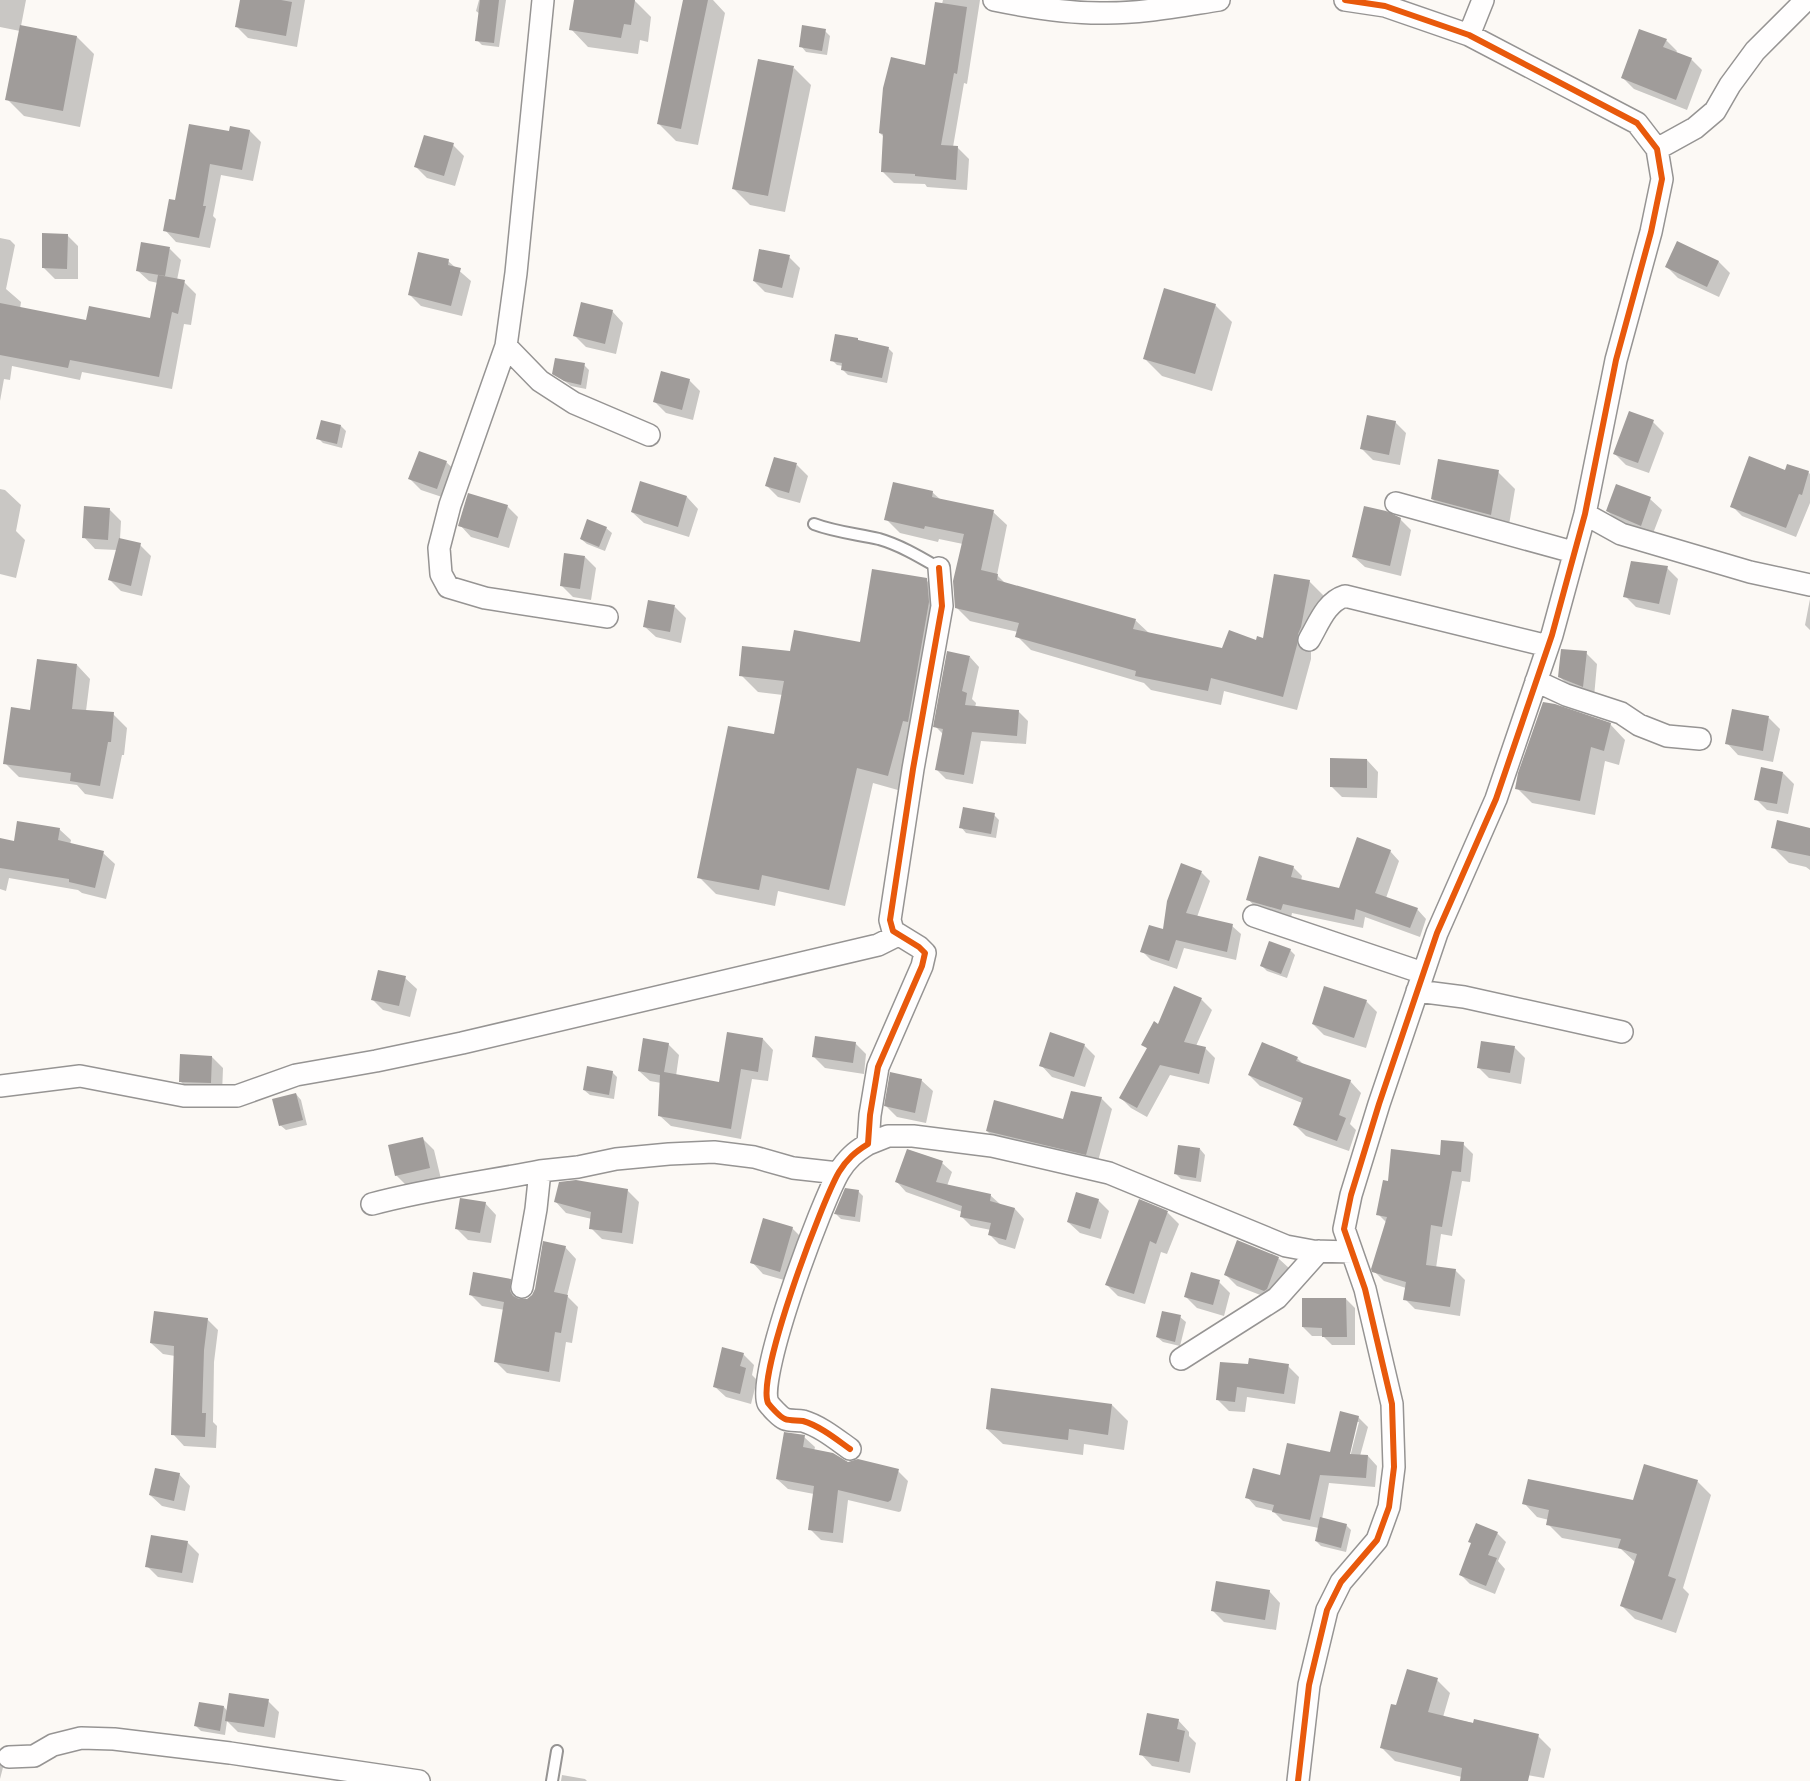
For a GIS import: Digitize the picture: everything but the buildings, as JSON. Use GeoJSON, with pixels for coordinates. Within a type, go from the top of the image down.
{"type":"FeatureCollection","features":[{"type":"Feature","properties":{"kind":"street"},"geometry":{"type":"LineString","coordinates":[[543,0],[516,273],[506,346],[450,505],[439,548],[441,574],[448,587],[485,598],[607,617]]}},
{"type":"Feature","properties":{"kind":"street"},"geometry":{"type":"LineString","coordinates":[[994,0],[1029,7],[1100,13],[1158,10],[1220,0]]}},
{"type":"Feature","properties":{"kind":"street"},"geometry":{"type":"LineString","coordinates":[[1298,1781],[1309,1685],[1327,1611],[1341,1582],[1377,1540],[1389,1508],[1394,1467],[1392,1404],[1365,1289],[1344,1230],[1351,1195],[1437,933],[1496,799],[1548,646],[1585,513],[1616,360],[1651,232],[1662,179],[1657,149],[1637,123],[1469,35],[1385,6],[1345,0]]}},
{"type":"Feature","properties":{"kind":"street"},"geometry":{"type":"LineString","coordinates":[[1469,35],[1483,0]]}},
{"type":"Feature","properties":{"kind":"street"},"geometry":{"type":"LineString","coordinates":[[1657,149],[1695,128],[1715,111],[1730,85],[1755,51],[1806,0]]}},
{"type":"Feature","properties":{"kind":"street"},"geometry":{"type":"LineString","coordinates":[[506,346],[540,381],[574,403],[649,435]]}},
{"type":"Feature","properties":{"kind":"street"},"geometry":{"type":"LineString","coordinates":[[1396,503],[1573,552]]}},
{"type":"Feature","properties":{"kind":"street"},"geometry":{"type":"LineString","coordinates":[[1585,513],[1621,534],[1750,572],[1810,585]]}},
{"type":"Feature","properties":{"kind":"street"},"geometry":{"type":"LineString","coordinates":[[868,1143],[878,1067],[922,966],[925,953],[893,931],[890,920],[913,769],[942,606],[939,568]]}},
{"type":"Feature","properties":{"kind":"street"},"geometry":{"type":"LineString","coordinates":[[1310,640],[1330,605],[1337,598],[1345,596],[1548,646]]}},
{"type":"Feature","properties":{"kind":"street"},"geometry":{"type":"LineString","coordinates":[[1536,681],[1621,713],[1639,725],[1666,736],[1700,739]]}},
{"type":"Feature","properties":{"kind":"street"},"geometry":{"type":"LineString","coordinates":[[1254,916],[1420,982],[1464,997],[1622,1032]]}},
{"type":"Feature","properties":{"kind":"street"},"geometry":{"type":"LineString","coordinates":[[0,1086],[80,1076],[184,1096],[237,1096],[296,1075],[462,1043],[878,945],[898,935]]}},
{"type":"Feature","properties":{"kind":"street"},"geometry":{"type":"LineString","coordinates":[[850,1449],[829,1434],[803,1421],[784,1419],[768,1402],[767,1387],[775,1348],[820,1212],[838,1173],[851,1154],[868,1143],[888,1136],[913,1136],[992,1146],[1109,1173],[1286,1246],[1319,1251],[1352,1252]]}},
{"type":"Feature","properties":{"kind":"street"},"geometry":{"type":"LineString","coordinates":[[372,1204],[415,1192],[446,1189],[616,1159],[714,1152],[754,1157],[793,1168],[838,1173]]}},
{"type":"Feature","properties":{"kind":"street"},"geometry":{"type":"LineString","coordinates":[[522,1287],[536,1209],[540,1171]]}},
{"type":"Feature","properties":{"kind":"street"},"geometry":{"type":"LineString","coordinates":[[1180,1359],[1277,1298],[1319,1251]]}},
{"type":"Feature","properties":{"kind":"street"},"geometry":{"type":"LineString","coordinates":[[9,1757],[33,1756],[52,1745],[81,1738],[114,1739],[230,1753],[419,1781]]}},
{"type":"Feature","properties":{"kind":"lane"},"geometry":{"type":"LineString","coordinates":[[814,524],[828,530],[881,540],[939,568]]}},
{"type":"Feature","properties":{"kind":"lane"},"geometry":{"type":"LineString","coordinates":[[552,1781],[557,1751]]}},
{"type":"Feature","properties":{"kind":"cycle path"},"geometry":{"type":"LineString","coordinates":[[1298,1781],[1309,1685],[1327,1610],[1341,1582],[1377,1540],[1389,1507],[1394,1467],[1392,1404],[1365,1289],[1344,1229],[1351,1195],[1437,933],[1496,799],[1552,635],[1585,514],[1616,360],[1651,232],[1662,179],[1657,149],[1637,123],[1469,35],[1385,6],[1345,0]]}},
{"type":"Feature","properties":{"kind":"cycle path"},"geometry":{"type":"LineString","coordinates":[[850,1449],[816,1426],[803,1421],[787,1420],[781,1416],[768,1403],[767,1387],[781,1326],[819,1217],[842,1167],[868,1144],[878,1067],[922,966],[925,953],[893,931],[890,920],[913,769],[942,606],[939,568]]}}]}
